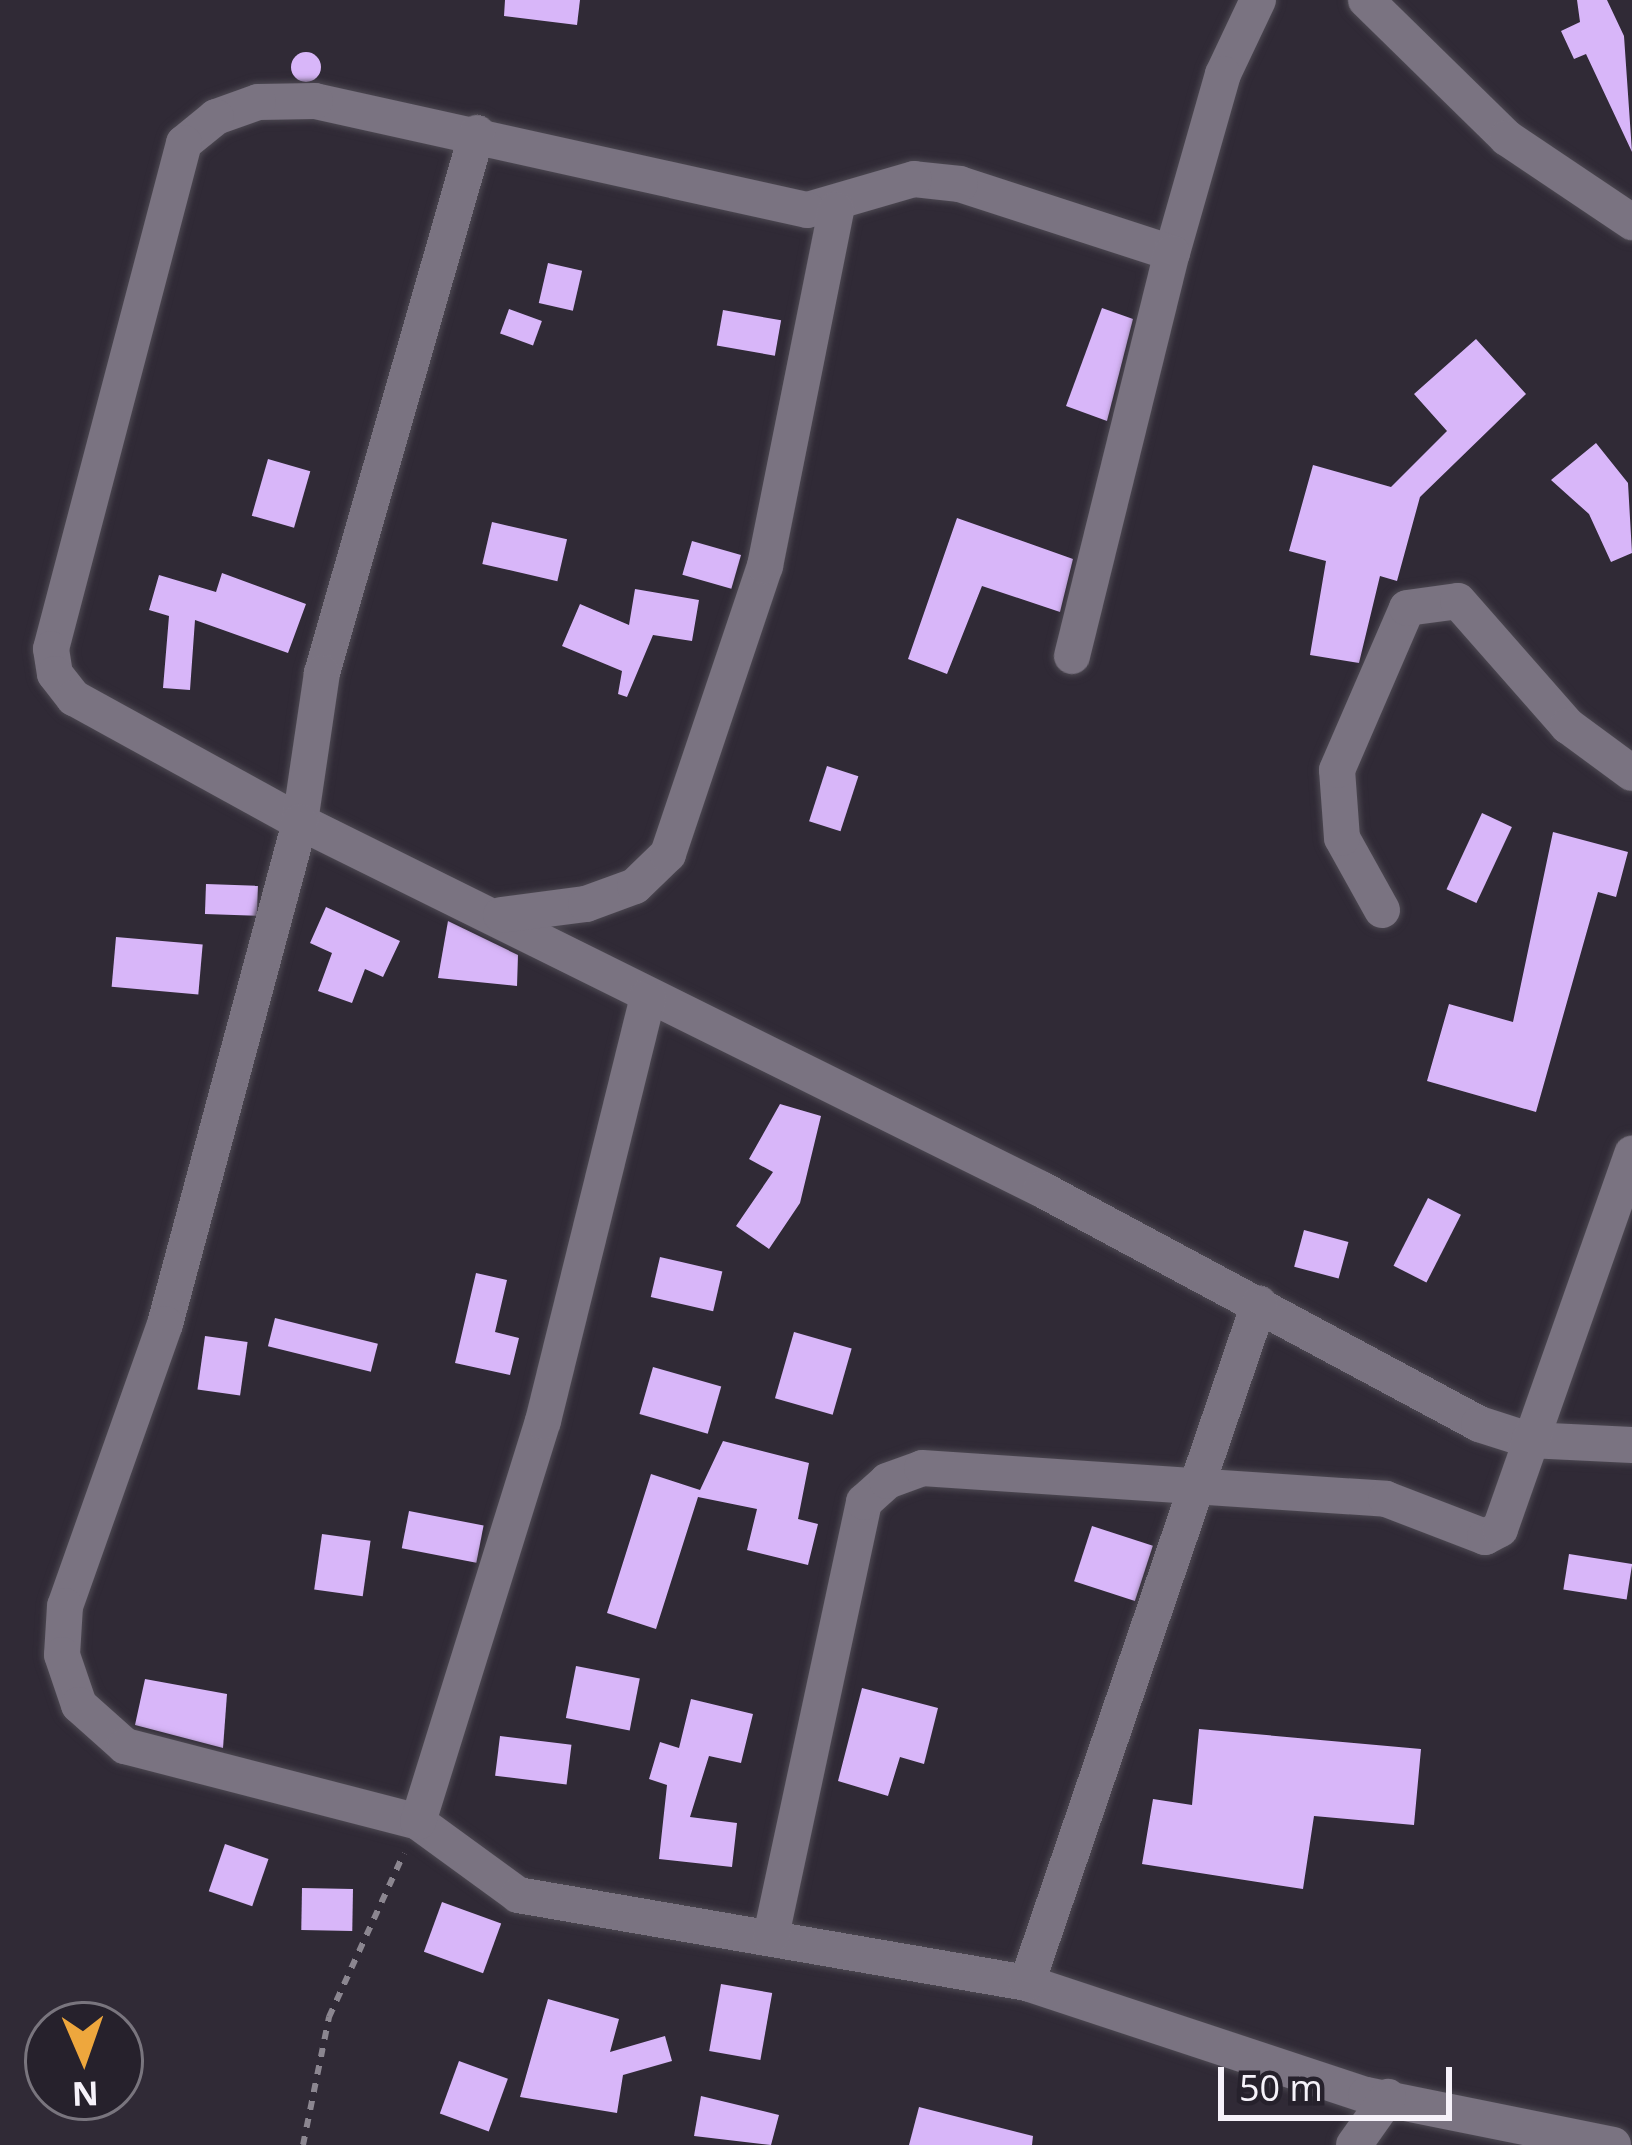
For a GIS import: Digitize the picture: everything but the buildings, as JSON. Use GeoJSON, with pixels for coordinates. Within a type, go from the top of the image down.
{"type":"FeatureCollection","features":[{"type":"Feature","properties":{"kind":"street"},"geometry":{"type":"LineString","coordinates":[[1072,656],[1172,253],[1223,74],[1258,0]]}},
{"type":"Feature","properties":{"kind":"street"},"geometry":{"type":"LineString","coordinates":[[1366,0],[1508,138],[1632,222]]}},
{"type":"Feature","properties":{"kind":"street"},"geometry":{"type":"LineString","coordinates":[[1172,253],[1126,229],[960,184],[914,179],[836,210],[315,101],[257,102],[184,143],[51,649],[74,698],[300,822],[501,915],[648,997],[1529,1441],[1632,1445]]}},
{"type":"Feature","properties":{"kind":"street"},"geometry":{"type":"LineString","coordinates":[[477,133],[322,673],[300,822],[165,1324],[65,1606],[62,1655],[79,1705],[125,1746],[418,1822],[518,1894],[1027,1983],[1388,2097],[1613,2145]]}},
{"type":"Feature","properties":{"kind":"street"},"geometry":{"type":"LineString","coordinates":[[1596,198],[1632,185]]}},
{"type":"Feature","properties":{"kind":"street"},"geometry":{"type":"LineString","coordinates":[[501,915],[586,904],[634,886],[668,854],[765,566],[836,210]]}},
{"type":"Feature","properties":{"kind":"street"},"geometry":{"type":"LineString","coordinates":[[1382,910],[1342,838],[1337,770],[1407,608],[1458,601],[1568,726],[1632,773]]}},
{"type":"Feature","properties":{"kind":"street"},"geometry":{"type":"LineString","coordinates":[[418,1822],[543,1421],[648,997]]}},
{"type":"Feature","properties":{"kind":"street"},"geometry":{"type":"LineString","coordinates":[[771,1936],[864,1502],[922,1468],[1201,1491],[1385,1499],[1485,1537],[1500,1529],[1632,1154]]}},
{"type":"Feature","properties":{"kind":"street"},"geometry":{"type":"LineString","coordinates":[[1027,1983],[1106,1730],[1201,1491],[1259,1304]]}},
{"type":"Feature","properties":{"kind":"street"},"geometry":{"type":"LineString","coordinates":[[1354,2145],[1388,2097]]}},
{"type":"Feature","properties":{"kind":"path"},"geometry":{"type":"LineString","coordinates":[[303,2145],[328,2018],[418,1822]]}}]}
